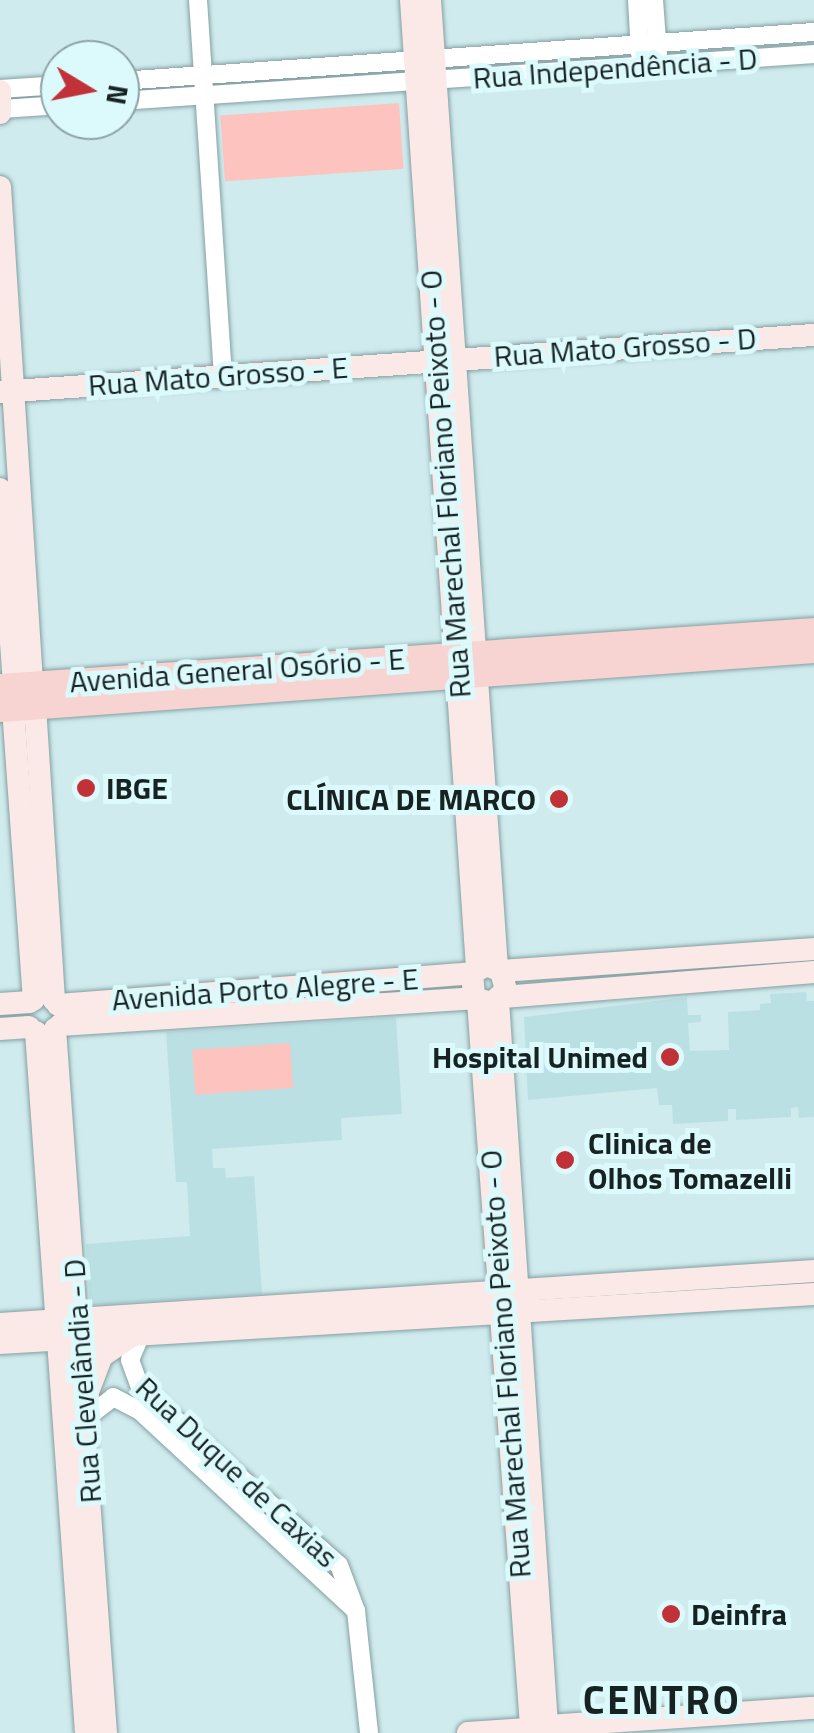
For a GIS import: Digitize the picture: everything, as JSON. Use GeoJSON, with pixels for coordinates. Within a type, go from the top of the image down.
{"type":"FeatureCollection","features":[{"type":"Feature","properties":{"kind":"main road"},"geometry":{"type":"LineString","coordinates":[[466,664],[814,630]]}},
{"type":"Feature","properties":{"kind":"main road"},"geometry":{"type":"LineString","coordinates":[[466,664],[814,650]]}},
{"type":"Feature","properties":{"kind":"main road","name":"Avenida General Osório - E"},"geometry":{"type":"LineString","coordinates":[[16,696],[466,664]]}},
{"type":"Feature","properties":{"kind":"street"},"geometry":{"type":"LineString","coordinates":[[198,0],[224,375]]}},
{"type":"Feature","properties":{"kind":"street","name":"Rua Marechal Floriano Peixoto - O"},"geometry":{"type":"LineString","coordinates":[[411,0],[425,70],[487,970]]}},
{"type":"Feature","properties":{"kind":"street","name":"Rua Marechal Floriano Peixoto - O"},"geometry":{"type":"LineString","coordinates":[[425,70],[430,0]]}},
{"type":"Feature","properties":{"kind":"street"},"geometry":{"type":"LineString","coordinates":[[637,0],[650,65]]}},
{"type":"Feature","properties":{"kind":"street"},"geometry":{"type":"LineString","coordinates":[[648,44],[654,0]]}},
{"type":"Feature","properties":{"kind":"street","name":"Rua Independência - D"},"geometry":{"type":"LineString","coordinates":[[425,70],[568,50],[814,32]]}},
{"type":"Feature","properties":{"kind":"street"},"geometry":{"type":"LineString","coordinates":[[769,36],[770,57]]}},
{"type":"Feature","properties":{"kind":"street"},"geometry":{"type":"LineString","coordinates":[[568,50],[570,71]]}},
{"type":"Feature","properties":{"kind":"street","name":"Rua Independência - D"},"geometry":{"type":"LineString","coordinates":[[425,70],[570,71],[814,54]]}},
{"type":"Feature","properties":{"kind":"street"},"geometry":{"type":"LineString","coordinates":[[140,79],[425,70]]}},
{"type":"Feature","properties":{"kind":"street"},"geometry":{"type":"LineString","coordinates":[[140,100],[425,70]]}},
{"type":"Feature","properties":{"kind":"street"},"geometry":{"type":"LineString","coordinates":[[0,100],[40,90]]}},
{"type":"Feature","properties":{"kind":"street"},"geometry":{"type":"LineString","coordinates":[[0,100],[40,103]]}},
{"type":"Feature","properties":{"kind":"street","name":"Rua Clevelândia - D"},"geometry":{"type":"LineString","coordinates":[[0,186],[16,696],[68,1329],[86,1733]]}},
{"type":"Feature","properties":{"kind":"street","name":"Rua Mato Grosso - D"},"geometry":{"type":"LineString","coordinates":[[445,359],[814,334]]}},
{"type":"Feature","properties":{"kind":"street","name":"Rua Mato Grosso - E"},"geometry":{"type":"LineString","coordinates":[[6,392],[445,359]]}},
{"type":"Feature","properties":{"kind":"street","name":"Rua Clevelândia - D"},"geometry":{"type":"LineString","coordinates":[[0,490],[13,538]]}},
{"type":"Feature","properties":{"kind":"street"},"geometry":{"type":"LineString","coordinates":[[686,969],[814,949]]}},
{"type":"Feature","properties":{"kind":"street"},"geometry":{"type":"LineString","coordinates":[[686,969],[814,972]]}},
{"type":"Feature","properties":{"kind":"street","name":"Avenida Porto Alegre - E"},"geometry":{"type":"LineString","coordinates":[[0,1030],[44,1015],[487,970],[686,969]]}},
{"type":"Feature","properties":{"kind":"street","name":"Avenida Porto Alegre - E"},"geometry":{"type":"LineString","coordinates":[[0,1004],[44,1015],[488,999],[686,969]]}},
{"type":"Feature","properties":{"kind":"street"},"geometry":{"type":"LineString","coordinates":[[487,970],[488,999]]}},
{"type":"Feature","properties":{"kind":"street"},"geometry":{"type":"LineString","coordinates":[[487,970],[488,999]]}},
{"type":"Feature","properties":{"kind":"street","name":"Rua Marechal Floriano Peixoto - O"},"geometry":{"type":"LineString","coordinates":[[488,999],[539,1729]]}},
{"type":"Feature","properties":{"kind":"street"},"geometry":{"type":"LineString","coordinates":[[0,1324],[142,1334],[814,1271]]}},
{"type":"Feature","properties":{"kind":"street"},"geometry":{"type":"LineString","coordinates":[[0,1343],[68,1329],[510,1301],[814,1294]]}},
{"type":"Feature","properties":{"kind":"street","name":"Rua Clevelândia - D"},"geometry":{"type":"LineString","coordinates":[[68,1329],[84,1420],[106,1733]]}},
{"type":"Feature","properties":{"kind":"street"},"geometry":{"type":"LineString","coordinates":[[84,1420],[93,1368],[112,1346],[142,1334]]}},
{"type":"Feature","properties":{"kind":"street","name":"Rua Duque de Caxias"},"geometry":{"type":"LineString","coordinates":[[142,1334],[130,1352],[130,1368],[144,1404],[356,1610],[369,1733]]}},
{"type":"Feature","properties":{"kind":"street","name":"Rua Duque de Caxias"},"geometry":{"type":"LineString","coordinates":[[84,1420],[112,1397],[144,1404]]}},
{"type":"Feature","properties":{"kind":"street"},"geometry":{"type":"LineString","coordinates":[[468,1733],[814,1708]]}},
{"type":"Feature","properties":{"kind":"shaded area"},"geometry":{"type":"Polygon","coordinates":[[[399,103],[404,169],[225,181],[220,115],[399,103]]]}},
{"type":"Feature","properties":{"kind":"shaded area","name":"Hospital Unimed"},"geometry":{"type":"Polygon","coordinates":[[[806,992],[807,1001],[814,1001],[814,1117],[799,1118],[798,1107],[791,1108],[791,1117],[736,1120],[736,1109],[728,1109],[728,1121],[673,1124],[672,1105],[659,1105],[657,1088],[528,1100],[524,1017],[687,997],[688,1015],[701,1015],[701,1022],[688,1023],[690,1051],[729,1050],[728,1012],[760,1010],[760,1004],[771,1003],[770,994],[806,992]]]}},
{"type":"Feature","properties":{"kind":"shaded area"},"geometry":{"type":"Polygon","coordinates":[[[396,1017],[402,1114],[341,1118],[342,1140],[212,1149],[213,1168],[225,1168],[226,1178],[254,1176],[262,1294],[90,1305],[86,1244],[190,1236],[187,1182],[176,1182],[166,1032],[396,1017]]]}},
{"type":"Feature","properties":{"kind":"shaded area"},"geometry":{"type":"Polygon","coordinates":[[[290,1043],[293,1088],[195,1095],[192,1050],[290,1043]]]}},
{"type":"Feature","properties":{"kind":"place","name":"IBGE"},"geometry":{"type":"Point","coordinates":[86,788]}},
{"type":"Feature","properties":{"kind":"place","name":"CLÍNICA DE MARCO"},"geometry":{"type":"Point","coordinates":[559,799]}},
{"type":"Feature","properties":{"kind":"place","name":"Hospital Unimed"},"geometry":{"type":"Point","coordinates":[670,1057]}},
{"type":"Feature","properties":{"kind":"place","name":"Clinica de Olhos Tomazelli"},"geometry":{"type":"Point","coordinates":[565,1160]}},
{"type":"Feature","properties":{"kind":"place","name":"Deinfra"},"geometry":{"type":"Point","coordinates":[671,1614]}},
{"type":"Feature","properties":{"kind":"district","name":"CENTRO"},"geometry":{"type":"Point","coordinates":[662,1700]}}]}
